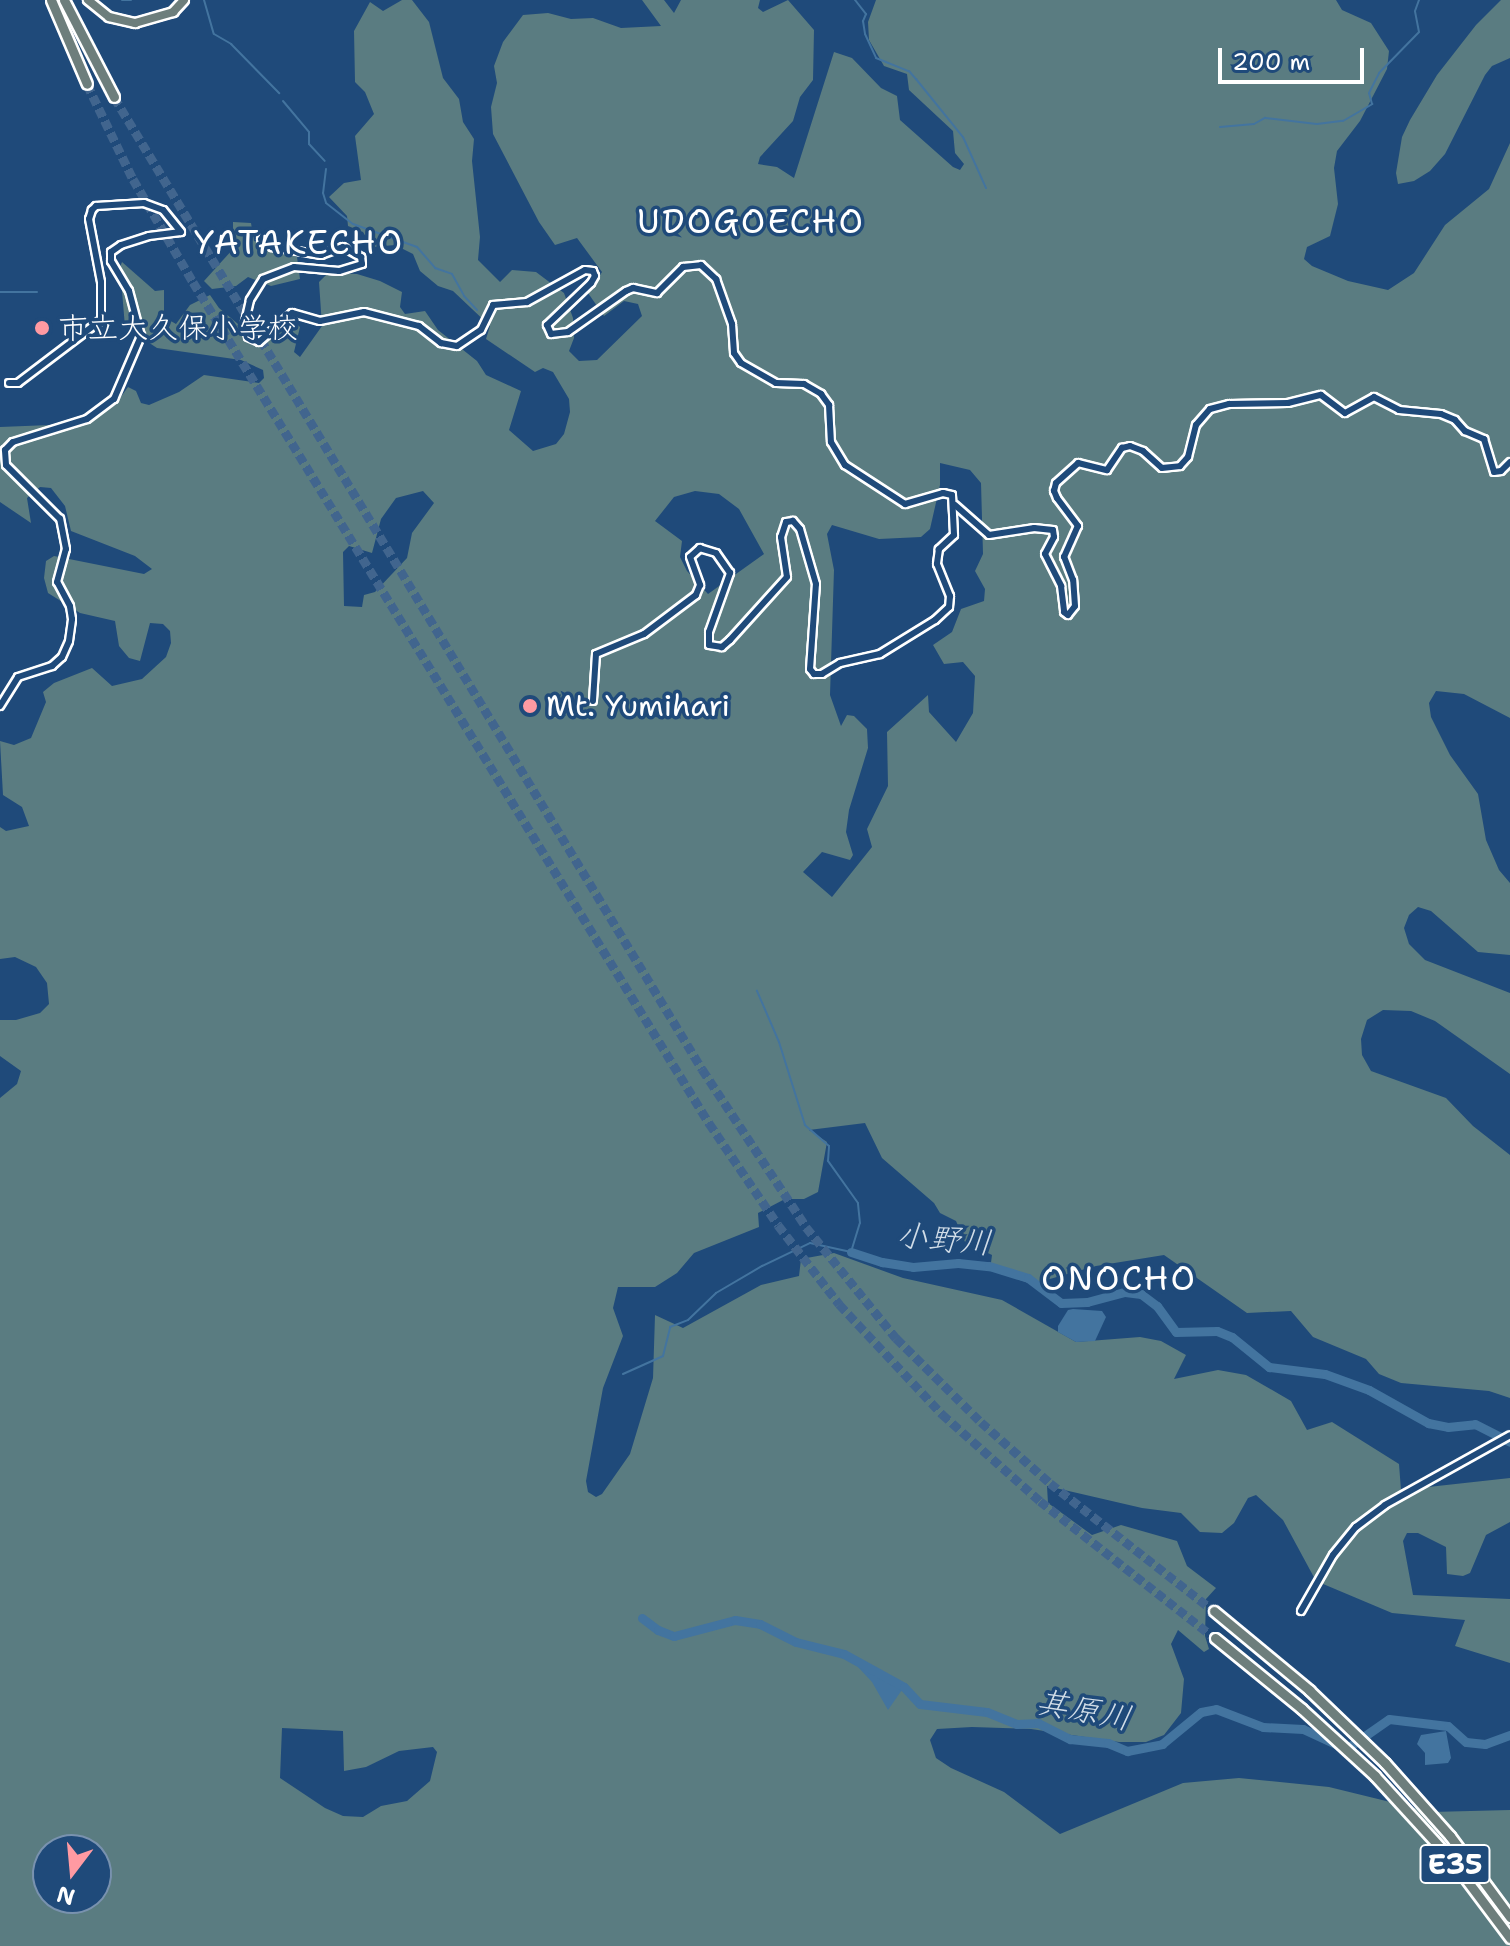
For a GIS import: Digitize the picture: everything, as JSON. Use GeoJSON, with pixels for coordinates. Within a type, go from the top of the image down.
{"type":"FeatureCollection","features":[{"type":"Feature","properties":{"kind":"highway"},"geometry":{"type":"LineString","coordinates":[[49,0],[87,84]]}},
{"type":"Feature","properties":{"kind":"highway"},"geometry":{"type":"LineString","coordinates":[[66,0],[114,97]]}},
{"type":"Feature","properties":{"kind":"highway","name":"E35"},"geometry":{"type":"LineString","coordinates":[[1214,1611],[1309,1690],[1415,1795],[1510,1917]]}},
{"type":"Feature","properties":{"kind":"highway","name":"E35"},"geometry":{"type":"LineString","coordinates":[[1215,1638],[1302,1709],[1393,1795],[1450,1858],[1510,1938]]}},
{"type":"Feature","properties":{"kind":"main road"},"geometry":{"type":"LineString","coordinates":[[88,0],[109,17],[135,23],[173,12],[184,0]]}},
{"type":"Feature","properties":{"kind":"street"},"geometry":{"type":"LineString","coordinates":[[0,706],[18,677],[52,666],[62,657],[69,641],[72,619],[70,606],[57,582],[66,549],[60,519],[6,465],[5,450],[13,442],[87,419],[114,399],[141,336],[129,291],[111,261],[111,252],[121,245],[149,236],[181,232],[163,210],[144,203],[96,206],[92,210],[89,219],[101,282],[101,320],[18,383],[9,383]]}},
{"type":"Feature","properties":{"kind":"street"},"geometry":{"type":"LineString","coordinates":[[261,239],[272,247],[321,255],[343,247],[361,257],[362,264],[339,271],[294,267],[263,279],[250,300],[245,322],[248,337],[259,342],[292,313],[320,321],[364,312],[419,326],[441,343],[457,346],[481,330],[493,305],[527,302],[585,270],[593,271],[595,276],[591,283],[547,325],[551,334],[568,332],[626,291],[633,288],[657,293],[683,267],[701,265],[716,279],[732,324],[738,358],[747,368],[776,383],[804,384],[821,394],[829,405],[831,442],[845,465],[900,503],[910,504],[948,493],[955,505],[989,535],[1034,528],[1053,530],[1054,537],[1045,554],[1061,586],[1064,612],[1068,615],[1075,606],[1073,580],[1064,557],[1078,526],[1054,491],[1056,483],[1078,463],[1107,470],[1122,448],[1130,446],[1143,451],[1162,468],[1180,466],[1188,457],[1196,425],[1210,409],[1229,404],[1288,403],[1321,395],[1345,413],[1374,397],[1399,410],[1441,414],[1455,420],[1465,431],[1484,439],[1494,472],[1501,471],[1510,462]]}},
{"type":"Feature","properties":{"kind":"street"},"geometry":{"type":"LineString","coordinates":[[593,701],[596,654],[644,634],[696,595],[700,585],[690,557],[700,548],[716,553],[730,573],[709,632],[709,645],[722,647],[730,640],[787,577],[781,537],[786,522],[793,521],[800,529],[816,584],[810,669],[814,674],[822,674],[840,663],[880,654],[935,620],[949,607],[950,596],[938,571],[937,555],[954,535],[955,505]]}},
{"type":"Feature","properties":{"kind":"street"},"geometry":{"type":"LineString","coordinates":[[1301,1611],[1333,1555],[1356,1527],[1385,1505],[1510,1435]]}},
{"type":"Feature","properties":{"kind":"green space"},"geometry":{"type":"Polygon","coordinates":[[[402,0],[412,0],[429,22],[443,78],[459,99],[463,122],[474,139],[472,161],[480,237],[478,260],[500,282],[512,270],[536,272],[564,293],[573,318],[574,338],[569,351],[579,361],[597,360],[642,316],[638,304],[624,301],[604,316],[588,293],[602,272],[577,238],[555,245],[539,222],[493,134],[491,107],[497,83],[494,66],[503,42],[523,15],[548,13],[571,19],[593,18],[621,28],[661,26],[642,0],[664,0],[674,13],[681,0],[760,0],[758,8],[763,12],[788,0],[814,30],[813,80],[800,97],[793,121],[760,157],[758,164],[777,167],[794,178],[834,52],[852,58],[881,88],[897,96],[900,120],[953,167],[960,170],[964,164],[955,153],[953,131],[909,90],[907,74],[884,66],[869,40],[868,22],[876,0],[1336,0],[1342,10],[1371,23],[1389,51],[1387,69],[1360,121],[1337,151],[1334,168],[1338,204],[1330,236],[1307,247],[1304,259],[1312,266],[1348,281],[1388,290],[1414,273],[1445,225],[1489,189],[1510,143],[1510,718],[1464,694],[1436,691],[1429,703],[1431,717],[1450,755],[1478,794],[1486,840],[1499,870],[1510,883],[1510,955],[1478,952],[1431,911],[1418,907],[1409,915],[1404,928],[1409,944],[1425,960],[1510,993],[1510,1074],[1435,1021],[1411,1011],[1383,1010],[1367,1020],[1361,1039],[1362,1055],[1371,1071],[1446,1098],[1473,1126],[1510,1155],[1510,1398],[1489,1391],[1401,1383],[1379,1374],[1366,1359],[1313,1337],[1291,1311],[1247,1313],[1164,1255],[1096,1266],[1032,1284],[990,1270],[992,1255],[965,1242],[956,1221],[940,1213],[934,1203],[882,1158],[865,1123],[809,1130],[827,1142],[818,1192],[804,1199],[785,1199],[758,1213],[759,1227],[694,1253],[677,1273],[655,1287],[618,1287],[613,1308],[623,1336],[603,1388],[586,1481],[588,1492],[596,1497],[602,1494],[630,1454],[653,1378],[655,1315],[683,1328],[761,1285],[799,1276],[801,1259],[834,1253],[903,1278],[1002,1300],[1076,1342],[1140,1337],[1161,1341],[1186,1355],[1174,1379],[1218,1370],[1246,1375],[1291,1401],[1307,1430],[1332,1422],[1399,1464],[1401,1490],[1510,1478],[1510,1522],[1486,1535],[1470,1573],[1463,1576],[1447,1574],[1446,1547],[1418,1533],[1407,1533],[1403,1541],[1413,1595],[1510,1599],[1510,1663],[1455,1646],[1465,1620],[1392,1613],[1316,1581],[1283,1520],[1256,1495],[1248,1498],[1234,1523],[1222,1533],[1200,1532],[1181,1513],[1142,1508],[1047,1486],[1048,1503],[1092,1535],[1121,1525],[1177,1541],[1187,1566],[1216,1588],[1206,1599],[1205,1636],[1209,1649],[1204,1652],[1178,1630],[1171,1644],[1184,1679],[1181,1713],[1164,1735],[1146,1742],[1119,1742],[1031,1729],[972,1727],[937,1729],[930,1740],[936,1758],[1004,1792],[1060,1834],[1183,1783],[1239,1778],[1329,1787],[1431,1812],[1510,1810],[1510,1946],[0,1946],[0,1098],[17,1084],[21,1071],[0,1056],[0,1020],[16,1020],[40,1013],[49,1004],[47,983],[36,967],[15,957],[0,959],[0,827],[6,831],[29,826],[22,807],[3,795],[0,741],[14,745],[31,738],[46,702],[43,692],[54,683],[92,668],[112,686],[142,679],[166,657],[171,643],[170,631],[163,624],[150,623],[140,661],[129,658],[119,646],[115,621],[80,613],[48,593],[44,578],[46,561],[54,556],[144,574],[152,569],[135,556],[71,531],[65,506],[51,488],[40,487],[27,498],[31,523],[0,502],[0,427],[50,425],[74,429],[115,405],[128,387],[136,391],[141,403],[149,405],[179,392],[204,375],[259,383],[264,378],[263,370],[241,360],[157,348],[125,327],[122,262],[155,291],[164,290],[164,317],[176,324],[190,305],[210,295],[219,308],[238,324],[245,341],[271,338],[292,320],[300,327],[294,352],[300,357],[322,326],[319,282],[328,273],[357,274],[380,281],[402,292],[400,307],[405,314],[425,311],[438,330],[477,361],[486,375],[521,391],[509,430],[533,451],[556,444],[564,434],[570,412],[569,399],[553,372],[543,368],[535,372],[486,339],[490,326],[453,291],[438,286],[420,271],[413,254],[395,245],[372,247],[363,232],[348,226],[347,216],[329,197],[344,183],[361,180],[355,136],[374,114],[365,92],[355,82],[354,31],[370,2],[383,11],[402,0]],[[940,463],[940,485],[930,529],[921,537],[879,539],[832,525],[827,534],[834,570],[830,695],[841,726],[847,715],[854,716],[867,729],[868,748],[849,810],[846,832],[853,855],[850,860],[822,852],[803,872],[832,897],[872,847],[867,829],[888,786],[887,732],[928,695],[929,712],[956,742],[973,713],[975,676],[963,662],[944,664],[933,645],[952,632],[961,609],[984,601],[985,589],[975,571],[983,554],[981,483],[970,470],[940,463]],[[423,491],[396,498],[381,519],[372,553],[349,546],[343,552],[344,606],[362,607],[364,595],[375,592],[407,558],[412,533],[434,503],[423,491]],[[695,491],[674,497],[655,521],[682,541],[680,557],[687,571],[708,594],[764,554],[739,509],[719,494],[695,491]],[[282,1728],[280,1778],[325,1808],[343,1816],[363,1817],[381,1806],[407,1801],[430,1781],[437,1752],[433,1747],[399,1751],[366,1767],[344,1771],[343,1731],[282,1728]]]}},
{"type":"Feature","properties":{"kind":"green space"},"geometry":{"type":"Polygon","coordinates":[[[1501,0],[1510,0],[1510,58],[1492,66],[1485,75],[1445,154],[1430,171],[1414,181],[1398,184],[1396,173],[1402,137],[1410,120],[1437,75],[1476,25],[1501,0]]]}},
{"type":"Feature","properties":{"kind":"green space"},"geometry":{"type":"Polygon","coordinates":[[[233,222],[251,223],[254,241],[297,257],[300,279],[271,286],[248,277],[236,286],[212,289],[204,281],[233,249],[233,222]]]}},
{"type":"Feature","properties":{"kind":"water"},"geometry":{"type":"Polygon","coordinates":[[[1068,1310],[1102,1311],[1106,1317],[1095,1341],[1076,1342],[1058,1332],[1058,1326],[1068,1310]]]}},
{"type":"Feature","properties":{"kind":"water"},"geometry":{"type":"Polygon","coordinates":[[[859,1666],[904,1687],[888,1710],[872,1682],[859,1666]]]}},
{"type":"Feature","properties":{"kind":"water"},"geometry":{"type":"Polygon","coordinates":[[[1446,1731],[1451,1758],[1448,1763],[1425,1765],[1425,1753],[1417,1744],[1421,1735],[1446,1731]]]}},
{"type":"Feature","properties":{"kind":"waterway"},"geometry":{"type":"LineString","coordinates":[[122,0],[131,0]]}},
{"type":"Feature","properties":{"kind":"waterway"},"geometry":{"type":"LineString","coordinates":[[204,0],[214,34],[231,44],[279,93]]}},
{"type":"Feature","properties":{"kind":"waterway"},"geometry":{"type":"LineString","coordinates":[[855,0],[866,14],[863,21],[865,34],[876,58],[909,71],[916,79],[963,137],[986,188]]}},
{"type":"Feature","properties":{"kind":"waterway"},"geometry":{"type":"LineString","coordinates":[[1220,127],[1254,124],[1265,118],[1317,124],[1343,121],[1372,104],[1369,93],[1379,73],[1419,32],[1415,11],[1419,0]]}},
{"type":"Feature","properties":{"kind":"waterway"},"geometry":{"type":"LineString","coordinates":[[283,101],[309,132],[309,144],[325,161]]}},
{"type":"Feature","properties":{"kind":"waterway"},"geometry":{"type":"LineString","coordinates":[[326,169],[323,193],[326,203],[353,224],[417,247],[435,268],[452,274],[464,296],[477,310]]}},
{"type":"Feature","properties":{"kind":"waterway"},"geometry":{"type":"LineString","coordinates":[[0,292],[37,292]]}},
{"type":"Feature","properties":{"kind":"waterway","name":"小野川"},"geometry":{"type":"LineString","coordinates":[[623,1374],[663,1356],[670,1327],[688,1320],[716,1293],[762,1266],[810,1243],[851,1252],[860,1223],[858,1203],[828,1161],[829,1146],[805,1125],[779,1042],[757,991]]}},
{"type":"Feature","properties":{"kind":"waterway","name":"小野川"},"geometry":{"type":"LineString","coordinates":[[851,1252],[882,1262],[913,1267],[958,1263],[989,1266],[1028,1278],[1061,1303],[1087,1302],[1125,1292],[1141,1294],[1157,1306],[1176,1332],[1217,1331],[1232,1337],[1269,1367],[1325,1374],[1369,1390],[1428,1423],[1448,1427],[1475,1424],[1510,1442]]}},
{"type":"Feature","properties":{"kind":"waterway","name":"其原川"},"geometry":{"type":"LineString","coordinates":[[642,1618],[658,1630],[674,1636],[735,1620],[760,1624],[796,1642],[844,1654],[904,1687],[920,1704],[987,1712],[1017,1724],[1038,1723],[1070,1739],[1108,1743],[1127,1751],[1162,1744],[1201,1712],[1216,1709],[1263,1727],[1303,1729],[1346,1749],[1389,1719],[1448,1726],[1466,1742],[1485,1744],[1510,1735]]}},
{"type":"Feature","properties":{"kind":"tunnel"},"geometry":{"type":"LineString","coordinates":[[87,84],[133,179],[193,282],[709,1123],[778,1225],[839,1304],[942,1414],[1040,1501],[1215,1638]]}},
{"type":"Feature","properties":{"kind":"tunnel"},"geometry":{"type":"LineString","coordinates":[[114,97],[702,1069],[806,1227],[896,1338],[981,1422],[1050,1483],[1214,1611]]}},
{"type":"Feature","properties":{"kind":"place","name":"市立大久保小学校"},"geometry":{"type":"Point","coordinates":[42,328]}},
{"type":"Feature","properties":{"kind":"place","name":"Mt. Yumihari"},"geometry":{"type":"Point","coordinates":[530,706]}},
{"type":"Feature","properties":{"kind":"district","name":"UDOGOECHO"},"geometry":{"type":"Point","coordinates":[751,222]}},
{"type":"Feature","properties":{"kind":"district","name":"YATAKECHO"},"geometry":{"type":"Point","coordinates":[299,243]}},
{"type":"Feature","properties":{"kind":"district","name":"ONOCHO"},"geometry":{"type":"Point","coordinates":[1119,1279]}}]}
